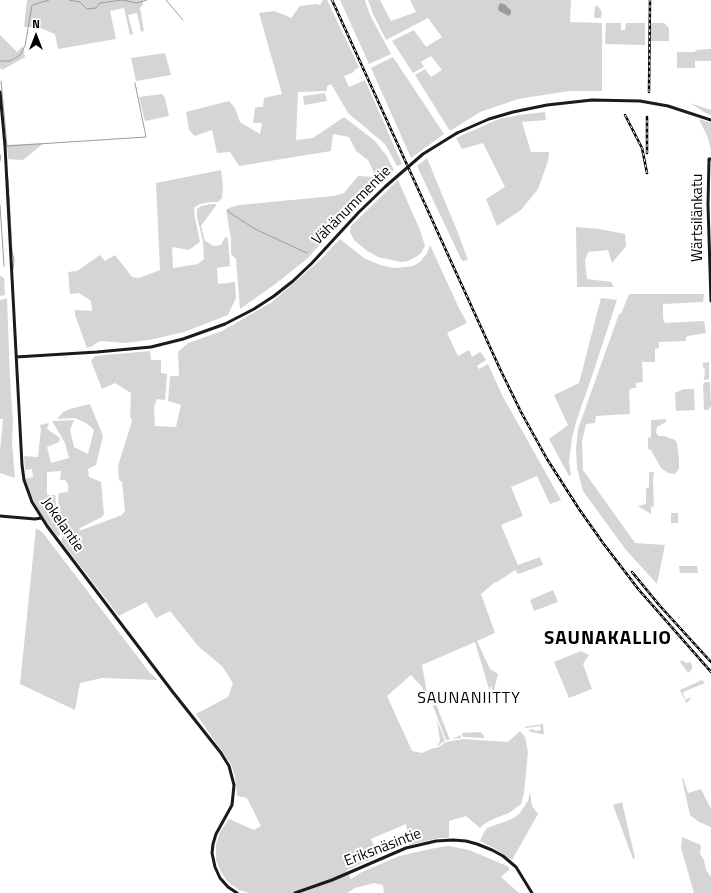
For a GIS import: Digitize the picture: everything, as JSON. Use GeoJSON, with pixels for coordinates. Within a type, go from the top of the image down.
{"type":"FeatureCollection","features":[{"type":"Feature","properties":{"kind":"street","name":"Jokelantie"},"geometry":{"type":"LineString","coordinates":[[0,92],[5,153],[24,480],[32,502],[41,518],[221,753],[229,766],[234,793],[232,805],[216,834],[212,853],[214,867],[223,882],[236,893]]}},
{"type":"Feature","properties":{"kind":"street","name":"Vähänummentie"},"geometry":{"type":"LineString","coordinates":[[16,357],[151,347],[195,335],[225,324],[254,309],[293,281],[386,186],[423,154],[457,133],[489,119],[547,105],[592,100],[640,101],[668,106],[711,120]]}},
{"type":"Feature","properties":{"kind":"street","name":"Wärtsilänkatu"},"geometry":{"type":"LineString","coordinates":[[710,159],[708,205],[711,301]]}},
{"type":"Feature","properties":{"kind":"street"},"geometry":{"type":"LineString","coordinates":[[0,516],[35,519],[41,518]]}},
{"type":"Feature","properties":{"kind":"street","name":"Eriksnäsintie"},"geometry":{"type":"LineString","coordinates":[[295,893],[332,880],[406,848],[436,841],[452,840],[466,841],[477,844],[503,856],[516,868],[532,893]]}},
{"type":"Feature","properties":{"kind":"shaded area"},"geometry":{"type":"Polygon","coordinates":[[[27,0],[143,0],[143,5],[140,8],[144,31],[141,32],[137,13],[128,15],[133,34],[130,35],[124,8],[110,11],[116,39],[58,49],[55,34],[38,27],[24,27],[27,0]]]}},
{"type":"Feature","properties":{"kind":"shaded area"},"geometry":{"type":"Polygon","coordinates":[[[323,0],[327,0],[359,67],[355,69],[354,72],[344,76],[349,87],[365,80],[402,164],[397,166],[385,144],[348,113],[331,84],[327,86],[327,91],[298,92],[296,140],[313,138],[344,117],[375,141],[386,155],[394,170],[337,225],[308,258],[240,309],[236,259],[231,254],[231,239],[226,210],[239,205],[334,196],[344,193],[358,176],[376,177],[368,160],[356,151],[349,137],[333,134],[331,151],[239,166],[230,152],[217,153],[212,130],[195,136],[189,130],[186,112],[229,101],[235,108],[240,122],[260,134],[262,123],[253,123],[255,108],[263,107],[264,98],[282,94],[259,13],[274,11],[291,18],[300,6],[320,5],[323,0]]]}},
{"type":"Feature","properties":{"kind":"shaded area"},"geometry":{"type":"Polygon","coordinates":[[[340,0],[365,0],[370,15],[391,54],[369,64],[340,0]]]}},
{"type":"Feature","properties":{"kind":"shaded area"},"geometry":{"type":"Polygon","coordinates":[[[368,0],[380,0],[391,21],[416,12],[410,0],[571,0],[570,22],[602,23],[602,91],[569,91],[518,99],[480,112],[450,131],[415,75],[425,69],[431,77],[442,70],[431,56],[421,62],[424,67],[413,73],[392,41],[414,30],[426,47],[442,37],[428,18],[386,40],[368,0]]]}},
{"type":"Feature","properties":{"kind":"shaded area"},"geometry":{"type":"Polygon","coordinates":[[[500,3],[506,5],[511,10],[509,16],[499,11],[498,8],[500,3]]]}},
{"type":"Feature","properties":{"kind":"shaded area"},"geometry":{"type":"Polygon","coordinates":[[[595,6],[598,6],[602,12],[601,18],[594,18],[595,6]]]}},
{"type":"Feature","properties":{"kind":"shaded area"},"geometry":{"type":"Polygon","coordinates":[[[606,23],[621,23],[621,30],[625,30],[626,23],[645,23],[645,45],[605,44],[606,23]]]}},
{"type":"Feature","properties":{"kind":"shaded area"},"geometry":{"type":"Polygon","coordinates":[[[651,23],[664,23],[669,28],[669,41],[651,41],[651,23]]]}},
{"type":"Feature","properties":{"kind":"shaded area"},"geometry":{"type":"Polygon","coordinates":[[[0,35],[17,52],[23,46],[25,57],[2,70],[0,68],[0,35]]]}},
{"type":"Feature","properties":{"kind":"shaded area"},"geometry":{"type":"Polygon","coordinates":[[[711,49],[711,61],[695,61],[695,68],[677,68],[677,52],[695,52],[696,50],[711,49]]]}},
{"type":"Feature","properties":{"kind":"shaded area"},"geometry":{"type":"Polygon","coordinates":[[[165,53],[171,75],[136,81],[131,58],[165,53]]]}},
{"type":"Feature","properties":{"kind":"shaded area"},"geometry":{"type":"Polygon","coordinates":[[[393,57],[444,134],[411,158],[371,68],[393,57]]]}},
{"type":"Feature","properties":{"kind":"shaded area"},"geometry":{"type":"Polygon","coordinates":[[[325,93],[327,101],[304,105],[303,96],[325,93]]]}},
{"type":"Feature","properties":{"kind":"shaded area"},"geometry":{"type":"Polygon","coordinates":[[[162,94],[165,98],[169,116],[145,121],[139,97],[162,94]]]}},
{"type":"Feature","properties":{"kind":"shaded area"},"geometry":{"type":"Polygon","coordinates":[[[690,103],[711,110],[711,115],[707,114],[690,103]]]}},
{"type":"Feature","properties":{"kind":"shaded area"},"geometry":{"type":"Polygon","coordinates":[[[545,112],[546,120],[522,122],[531,152],[549,152],[548,161],[538,189],[521,210],[497,226],[486,199],[505,187],[483,143],[462,149],[456,138],[499,119],[545,112]]]}},
{"type":"Feature","properties":{"kind":"shaded area"},"geometry":{"type":"Polygon","coordinates":[[[699,119],[711,123],[711,150],[708,138],[699,119]]]}},
{"type":"Feature","properties":{"kind":"shaded area"},"geometry":{"type":"Polygon","coordinates":[[[44,143],[23,160],[8,159],[7,145],[44,143]]]}},
{"type":"Feature","properties":{"kind":"shaded area"},"geometry":{"type":"Polygon","coordinates":[[[427,158],[468,260],[463,261],[461,259],[417,166],[427,158]]]}},
{"type":"Feature","properties":{"kind":"shaded area"},"geometry":{"type":"Polygon","coordinates":[[[221,170],[223,186],[222,198],[218,202],[200,204],[194,208],[200,242],[189,250],[172,247],[173,268],[198,264],[204,259],[203,241],[197,217],[197,209],[201,206],[217,204],[201,226],[205,241],[214,246],[221,245],[225,237],[228,238],[230,266],[217,268],[218,284],[235,282],[236,298],[228,315],[184,332],[149,340],[126,343],[101,341],[87,348],[75,315],[75,310],[92,311],[91,301],[79,293],[70,294],[68,272],[77,271],[100,255],[105,261],[115,255],[132,277],[139,278],[160,270],[156,183],[221,170]]]}},
{"type":"Feature","properties":{"kind":"shaded area"},"geometry":{"type":"Polygon","coordinates":[[[398,180],[420,230],[425,246],[421,253],[416,257],[408,261],[401,262],[378,257],[366,250],[354,240],[350,232],[351,226],[398,180]]]}},
{"type":"Feature","properties":{"kind":"shaded area"},"geometry":{"type":"Polygon","coordinates":[[[576,227],[599,229],[625,234],[626,246],[612,263],[608,250],[588,252],[585,261],[587,279],[611,282],[614,287],[577,287],[576,227]]]}},
{"type":"Feature","properties":{"kind":"shaded area"},"geometry":{"type":"Polygon","coordinates":[[[340,239],[364,258],[380,265],[394,268],[413,266],[420,262],[427,253],[430,245],[467,323],[447,333],[458,356],[469,350],[472,357],[480,352],[483,355],[486,360],[477,366],[479,369],[488,364],[502,395],[561,500],[550,504],[537,476],[511,487],[523,516],[501,525],[518,565],[540,557],[543,565],[518,574],[515,570],[494,583],[481,594],[495,633],[477,641],[490,669],[498,674],[494,690],[492,690],[492,686],[489,689],[475,642],[422,665],[427,693],[430,700],[421,686],[411,675],[387,696],[412,751],[422,753],[433,748],[437,748],[446,742],[463,739],[508,742],[520,731],[525,737],[528,752],[524,793],[521,804],[509,813],[493,819],[480,828],[466,816],[449,821],[449,838],[439,838],[409,845],[406,824],[371,839],[378,856],[347,870],[351,879],[360,873],[399,856],[449,846],[469,850],[507,866],[510,869],[501,877],[519,893],[384,893],[383,885],[374,883],[355,888],[347,893],[249,893],[239,890],[227,881],[216,860],[216,844],[220,832],[229,819],[254,830],[261,826],[247,798],[237,796],[235,776],[231,764],[196,714],[228,697],[233,683],[222,666],[199,647],[170,611],[156,618],[146,602],[119,616],[61,541],[63,535],[62,518],[58,500],[59,493],[68,492],[68,484],[65,480],[60,480],[61,471],[47,472],[47,495],[55,495],[60,535],[58,537],[43,519],[25,479],[33,477],[32,469],[25,470],[24,456],[38,457],[41,429],[40,425],[49,423],[47,429],[60,438],[59,442],[47,447],[51,463],[69,458],[65,443],[52,421],[74,420],[70,430],[74,447],[88,454],[94,430],[86,423],[75,418],[57,419],[62,413],[70,409],[90,404],[103,436],[96,465],[88,469],[89,477],[101,482],[104,514],[102,517],[80,528],[79,531],[122,515],[125,511],[122,482],[119,480],[118,466],[132,421],[130,416],[131,393],[115,383],[102,389],[91,361],[95,356],[150,351],[151,360],[161,360],[161,373],[167,374],[165,400],[157,399],[154,407],[155,426],[176,427],[181,405],[168,401],[170,376],[179,376],[178,352],[188,343],[222,331],[272,302],[320,260],[340,239]]]}},
{"type":"Feature","properties":{"kind":"shaded area"},"geometry":{"type":"Polygon","coordinates":[[[0,276],[4,278],[5,295],[0,296],[0,276]]]}},
{"type":"Feature","properties":{"kind":"shaded area"},"geometry":{"type":"Polygon","coordinates":[[[629,294],[704,294],[703,302],[663,304],[663,318],[665,323],[704,321],[706,333],[688,336],[686,337],[686,341],[659,342],[659,348],[655,349],[655,362],[642,362],[643,382],[636,383],[636,388],[632,388],[629,391],[630,414],[596,416],[595,423],[586,424],[582,441],[583,470],[635,543],[665,545],[657,584],[626,550],[583,491],[577,468],[576,449],[578,429],[619,314],[621,314],[629,294]]]}},
{"type":"Feature","properties":{"kind":"shaded area"},"geometry":{"type":"Polygon","coordinates":[[[7,298],[13,422],[12,442],[15,478],[0,473],[3,419],[0,419],[0,300],[7,298]]]}},
{"type":"Feature","properties":{"kind":"shaded area"},"geometry":{"type":"Polygon","coordinates":[[[601,298],[617,300],[576,422],[572,438],[569,462],[571,475],[569,476],[549,439],[568,425],[554,395],[579,383],[601,298]]]}},
{"type":"Feature","properties":{"kind":"shaded area"},"geometry":{"type":"Polygon","coordinates":[[[709,362],[709,379],[704,380],[705,369],[703,367],[703,363],[709,362]]]}},
{"type":"Feature","properties":{"kind":"shaded area"},"geometry":{"type":"Polygon","coordinates":[[[705,382],[710,382],[711,406],[708,410],[704,410],[703,384],[705,382]]]}},
{"type":"Feature","properties":{"kind":"shaded area"},"geometry":{"type":"Polygon","coordinates":[[[683,389],[694,389],[695,410],[676,410],[675,393],[683,389]]]}},
{"type":"Feature","properties":{"kind":"shaded area"},"geometry":{"type":"Polygon","coordinates":[[[666,419],[666,422],[657,427],[656,433],[659,436],[664,436],[675,440],[677,443],[679,469],[675,474],[668,473],[661,468],[651,450],[648,449],[648,438],[651,437],[651,420],[666,419]]]}},
{"type":"Feature","properties":{"kind":"shaded area"},"geometry":{"type":"Polygon","coordinates":[[[649,472],[654,472],[654,506],[651,507],[651,514],[638,506],[646,504],[646,489],[649,487],[649,472]]]}},
{"type":"Feature","properties":{"kind":"shaded area"},"geometry":{"type":"Polygon","coordinates":[[[671,513],[678,513],[678,523],[671,523],[671,513]]]}},
{"type":"Feature","properties":{"kind":"shaded area"},"geometry":{"type":"Polygon","coordinates":[[[36,528],[43,533],[150,673],[158,680],[102,678],[80,683],[75,710],[20,684],[36,528]]]}},
{"type":"Feature","properties":{"kind":"shaded area"},"geometry":{"type":"Polygon","coordinates":[[[679,566],[697,566],[698,573],[680,573],[679,566]]]}},
{"type":"Feature","properties":{"kind":"shaded area"},"geometry":{"type":"Polygon","coordinates":[[[553,590],[558,602],[534,611],[530,600],[553,590]]]}},
{"type":"Feature","properties":{"kind":"shaded area"},"geometry":{"type":"Polygon","coordinates":[[[581,651],[589,655],[583,664],[592,689],[569,698],[554,662],[581,651]]]}},
{"type":"Feature","properties":{"kind":"shaded area"},"geometry":{"type":"Polygon","coordinates":[[[682,660],[686,663],[690,662],[692,665],[692,669],[688,673],[680,662],[682,660]]]}},
{"type":"Feature","properties":{"kind":"shaded area"},"geometry":{"type":"Polygon","coordinates":[[[702,680],[705,683],[683,692],[685,700],[691,697],[686,703],[680,690],[702,680]]]}},
{"type":"Feature","properties":{"kind":"shaded area"},"geometry":{"type":"Polygon","coordinates":[[[436,704],[450,739],[446,740],[433,706],[436,704]]]}},
{"type":"Feature","properties":{"kind":"shaded area"},"geometry":{"type":"Polygon","coordinates":[[[437,720],[445,741],[437,746],[440,741],[437,720]]]}},
{"type":"Feature","properties":{"kind":"shaded area"},"geometry":{"type":"Polygon","coordinates":[[[543,724],[544,734],[531,732],[528,730],[541,730],[540,726],[524,727],[543,724]]]}},
{"type":"Feature","properties":{"kind":"shaded area"},"geometry":{"type":"Polygon","coordinates":[[[481,732],[485,738],[463,737],[462,733],[481,732]]]}},
{"type":"Feature","properties":{"kind":"shaded area"},"geometry":{"type":"Polygon","coordinates":[[[461,735],[461,738],[452,739],[461,735]]]}},
{"type":"Feature","properties":{"kind":"shaded area"},"geometry":{"type":"Polygon","coordinates":[[[683,778],[688,793],[701,789],[711,809],[711,827],[699,822],[690,815],[683,778]]]}},
{"type":"Feature","properties":{"kind":"shaded area"},"geometry":{"type":"Polygon","coordinates":[[[530,792],[532,806],[538,814],[512,860],[480,841],[487,828],[512,819],[519,814],[528,801],[530,792]]]}},
{"type":"Feature","properties":{"kind":"shaded area"},"geometry":{"type":"Polygon","coordinates":[[[622,802],[635,858],[633,859],[613,805],[622,802]]]}},
{"type":"Feature","properties":{"kind":"shaded area"},"geometry":{"type":"Polygon","coordinates":[[[682,837],[701,845],[700,854],[704,860],[706,870],[711,877],[711,893],[694,893],[681,848],[682,837]]]}},
{"type":"Feature","properties":{"kind":"waterway"},"geometry":{"type":"LineString","coordinates":[[0,61],[10,61],[20,55],[25,46],[32,5],[49,0]]}},
{"type":"Feature","properties":{"kind":"waterway"},"geometry":{"type":"LineString","coordinates":[[69,0],[80,2],[87,9],[96,8],[100,3],[122,0],[137,3],[147,0]]}},
{"type":"Feature","properties":{"kind":"waterway"},"geometry":{"type":"LineString","coordinates":[[166,0],[183,20]]}},
{"type":"Feature","properties":{"kind":"waterway"},"geometry":{"type":"LineString","coordinates":[[1,81],[7,146],[146,137],[135,83]]}},
{"type":"Feature","properties":{"kind":"waterway"},"geometry":{"type":"LineString","coordinates":[[0,161],[1,155]]}},
{"type":"Feature","properties":{"kind":"waterway"},"geometry":{"type":"LineString","coordinates":[[8,179],[9,192]]}},
{"type":"Feature","properties":{"kind":"waterway"},"geometry":{"type":"LineString","coordinates":[[9,195],[12,251],[14,260],[13,269]]}},
{"type":"Feature","properties":{"kind":"waterway"},"geometry":{"type":"LineString","coordinates":[[0,205],[4,266]]}},
{"type":"Feature","properties":{"kind":"waterway"},"geometry":{"type":"LineString","coordinates":[[228,210],[230,213],[255,229],[307,253]]}},
{"type":"Feature","properties":{"kind":"railway"},"geometry":{"type":"LineString","coordinates":[[332,0],[500,369],[521,412],[547,459],[579,509],[639,590],[711,672]]}},
{"type":"Feature","properties":{"kind":"railway"},"geometry":{"type":"LineString","coordinates":[[649,92],[650,0]]}},
{"type":"Feature","properties":{"kind":"railway"},"geometry":{"type":"LineString","coordinates":[[625,115],[642,148],[647,173]]}},
{"type":"Feature","properties":{"kind":"railway"},"geometry":{"type":"LineString","coordinates":[[647,117],[647,153]]}},
{"type":"Feature","properties":{"kind":"railway"},"geometry":{"type":"LineString","coordinates":[[632,572],[660,606],[711,662]]}},
{"type":"Feature","properties":{"kind":"district","name":"SAUNAKALLIO"},"geometry":{"type":"Point","coordinates":[608,639]}},
{"type":"Feature","properties":{"kind":"district","name":"SAUNANIITTY"},"geometry":{"type":"Point","coordinates":[469,699]}}]}
